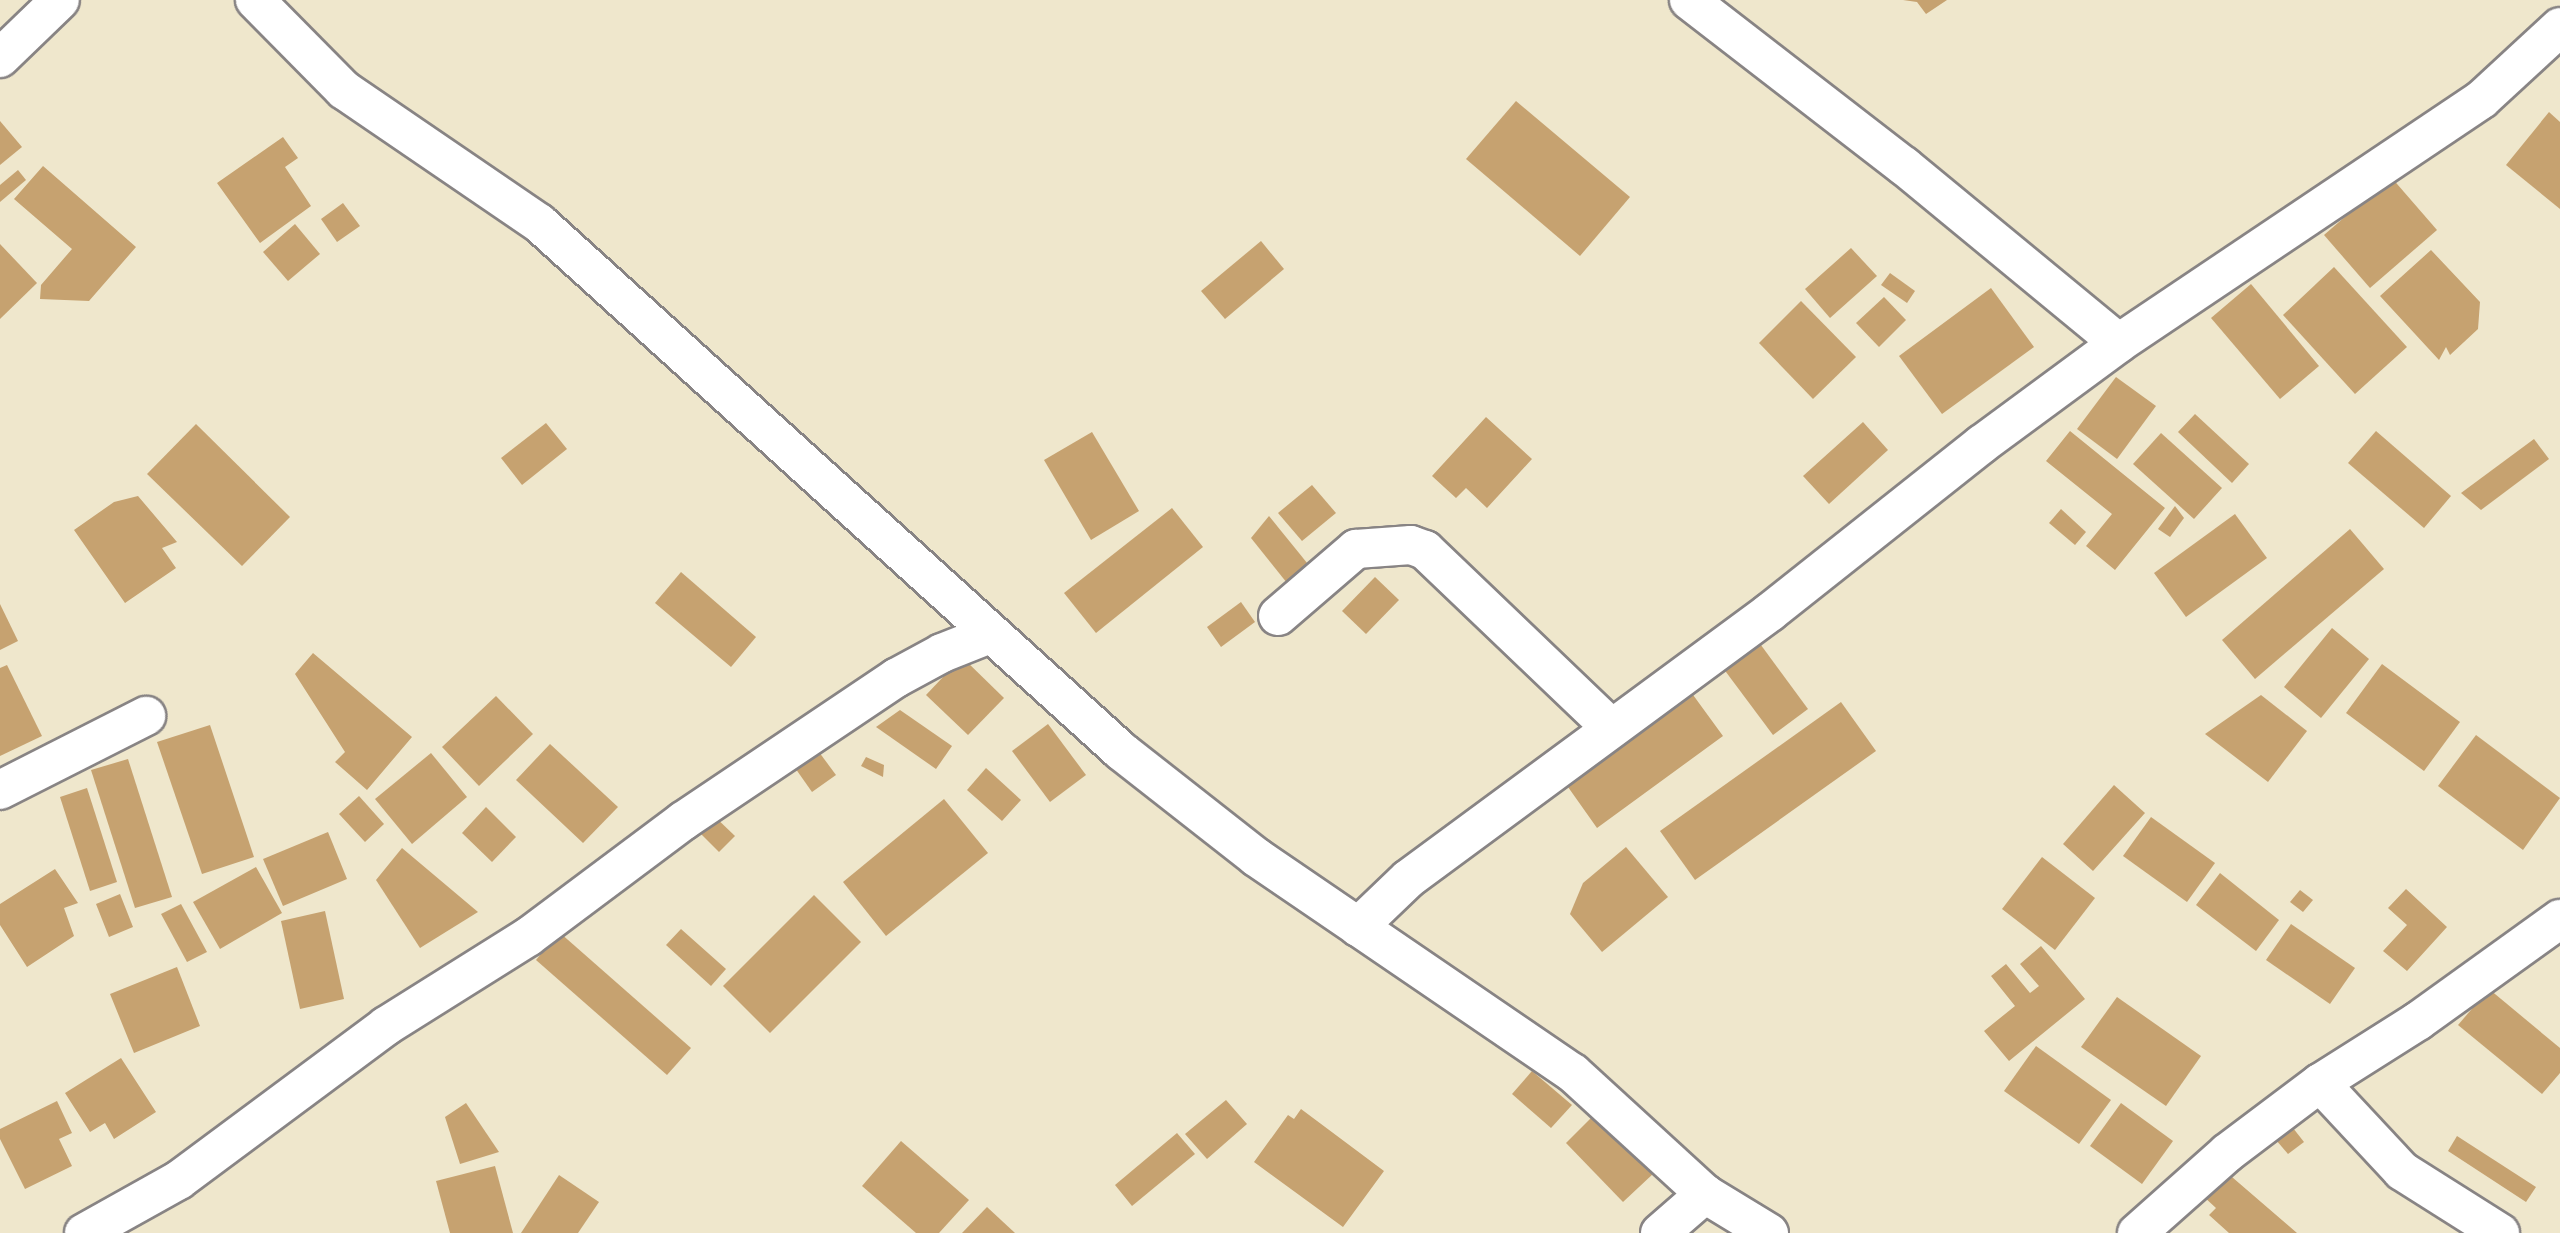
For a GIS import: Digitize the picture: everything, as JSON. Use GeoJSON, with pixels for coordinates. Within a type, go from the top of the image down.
{"type":"FeatureCollection","features":[{"type":"Feature","properties":{"kind":"street"},"geometry":{"type":"LineString","coordinates":[[0,58],[60,0]]}},
{"type":"Feature","properties":{"kind":"street"},"geometry":{"type":"LineString","coordinates":[[255,0],[344,90],[539,223],[1121,751],[1256,858],[1573,1073],[1704,1194],[1769,1233]]}},
{"type":"Feature","properties":{"kind":"street"},"geometry":{"type":"LineString","coordinates":[[1689,0],[1915,174],[2119,343]]}},
{"type":"Feature","properties":{"kind":"street"},"geometry":{"type":"LineString","coordinates":[[1358,927],[1408,879],[1610,727],[1770,612],[2119,343],[2482,99],[2560,27]]}},
{"type":"Feature","properties":{"kind":"street"},"geometry":{"type":"LineString","coordinates":[[1278,616],[1356,549],[1411,545],[1425,550],[1610,727]]}},
{"type":"Feature","properties":{"kind":"street"},"geometry":{"type":"LineString","coordinates":[[84,1233],[179,1180],[386,1027],[528,937],[683,821],[896,678],[990,634]]}},
{"type":"Feature","properties":{"kind":"street"},"geometry":{"type":"LineString","coordinates":[[0,790],[146,716]]}},
{"type":"Feature","properties":{"kind":"street"},"geometry":{"type":"LineString","coordinates":[[2137,1233],[2227,1153],[2320,1083],[2418,1020],[2560,919]]}},
{"type":"Feature","properties":{"kind":"street"},"geometry":{"type":"LineString","coordinates":[[2320,1083],[2402,1171],[2500,1233]]}},
{"type":"Feature","properties":{"kind":"street"},"geometry":{"type":"LineString","coordinates":[[1660,1233],[1704,1194]]}},
{"type":"Feature","properties":{"kind":"building"},"geometry":{"type":"Polygon","coordinates":[[[1903,0],[1947,0],[1926,14],[1917,2],[1903,0]]]}},
{"type":"Feature","properties":{"kind":"building"},"geometry":{"type":"Polygon","coordinates":[[[1516,101],[1630,197],[1580,256],[1466,159],[1516,101]]]}},
{"type":"Feature","properties":{"kind":"building"},"geometry":{"type":"Polygon","coordinates":[[[2549,112],[2560,122],[2560,209],[2506,165],[2549,112]]]}},
{"type":"Feature","properties":{"kind":"building"},"geometry":{"type":"Polygon","coordinates":[[[0,121],[22,147],[0,165],[0,121]]]}},
{"type":"Feature","properties":{"kind":"building"},"geometry":{"type":"Polygon","coordinates":[[[283,137],[298,158],[285,167],[311,206],[260,243],[217,183],[283,137]]]}},
{"type":"Feature","properties":{"kind":"building"},"geometry":{"type":"Polygon","coordinates":[[[43,166],[136,247],[89,301],[40,299],[41,285],[72,249],[14,199],[43,166]]]}},
{"type":"Feature","properties":{"kind":"building"},"geometry":{"type":"Polygon","coordinates":[[[18,170],[26,180],[0,202],[0,185],[18,170]]]}},
{"type":"Feature","properties":{"kind":"building"},"geometry":{"type":"Polygon","coordinates":[[[2391,177],[2437,230],[2370,288],[2324,235],[2391,177]]]}},
{"type":"Feature","properties":{"kind":"building"},"geometry":{"type":"Polygon","coordinates":[[[343,203],[360,226],[337,242],[321,219],[343,203]]]}},
{"type":"Feature","properties":{"kind":"building"},"geometry":{"type":"Polygon","coordinates":[[[295,224],[320,254],[288,281],[263,252],[295,224]]]}},
{"type":"Feature","properties":{"kind":"building"},"geometry":{"type":"Polygon","coordinates":[[[1261,241],[1284,269],[1225,319],[1201,291],[1261,241]]]}},
{"type":"Feature","properties":{"kind":"building"},"geometry":{"type":"Polygon","coordinates":[[[0,244],[37,283],[0,319],[0,244]]]}},
{"type":"Feature","properties":{"kind":"building"},"geometry":{"type":"Polygon","coordinates":[[[1851,248],[1877,276],[1830,318],[1805,289],[1851,248]]]}},
{"type":"Feature","properties":{"kind":"building"},"geometry":{"type":"Polygon","coordinates":[[[2431,250],[2480,302],[2478,329],[2450,355],[2446,347],[2439,360],[2380,296],[2431,250]]]}},
{"type":"Feature","properties":{"kind":"building"},"geometry":{"type":"Polygon","coordinates":[[[2334,267],[2407,347],[2355,394],[2283,315],[2334,267]]]}},
{"type":"Feature","properties":{"kind":"building"},"geometry":{"type":"Polygon","coordinates":[[[1890,273],[1915,291],[1907,303],[1881,285],[1890,273]]]}},
{"type":"Feature","properties":{"kind":"building"},"geometry":{"type":"Polygon","coordinates":[[[2251,284],[2319,366],[2280,399],[2211,318],[2251,284]]]}},
{"type":"Feature","properties":{"kind":"building"},"geometry":{"type":"Polygon","coordinates":[[[1991,288],[2034,347],[1942,414],[1899,356],[1991,288]]]}},
{"type":"Feature","properties":{"kind":"building"},"geometry":{"type":"Polygon","coordinates":[[[1884,297],[1906,320],[1879,347],[1856,323],[1884,297]]]}},
{"type":"Feature","properties":{"kind":"building"},"geometry":{"type":"Polygon","coordinates":[[[1801,301],[1856,357],[1813,399],[1759,343],[1801,301]]]}},
{"type":"Feature","properties":{"kind":"building"},"geometry":{"type":"Polygon","coordinates":[[[2116,377],[2156,406],[2117,459],[2077,429],[2116,377]]]}},
{"type":"Feature","properties":{"kind":"building"},"geometry":{"type":"Polygon","coordinates":[[[2195,414],[2249,464],[2232,483],[2178,432],[2195,414]]]}},
{"type":"Feature","properties":{"kind":"building"},"geometry":{"type":"Polygon","coordinates":[[[1486,417],[1532,459],[1487,508],[1466,488],[1456,498],[1432,476],[1486,417]]]}},
{"type":"Feature","properties":{"kind":"building"},"geometry":{"type":"Polygon","coordinates":[[[1863,422],[1888,450],[1829,504],[1803,476],[1863,422]]]}},
{"type":"Feature","properties":{"kind":"building"},"geometry":{"type":"Polygon","coordinates":[[[546,423],[567,449],[522,485],[501,458],[546,423]]]}},
{"type":"Feature","properties":{"kind":"building"},"geometry":{"type":"Polygon","coordinates":[[[196,424],[290,517],[242,566],[147,474],[196,424]]]}},
{"type":"Feature","properties":{"kind":"building"},"geometry":{"type":"Polygon","coordinates":[[[2070,431],[2165,508],[2115,570],[2086,546],[2112,514],[2046,461],[2070,431]]]}},
{"type":"Feature","properties":{"kind":"building"},"geometry":{"type":"Polygon","coordinates":[[[2376,431],[2451,496],[2424,528],[2348,463],[2376,431]]]}},
{"type":"Feature","properties":{"kind":"building"},"geometry":{"type":"Polygon","coordinates":[[[1092,432],[1139,511],[1091,540],[1044,460],[1092,432]]]}},
{"type":"Feature","properties":{"kind":"building"},"geometry":{"type":"Polygon","coordinates":[[[2161,433],[2222,488],[2194,519],[2133,464],[2161,433]]]}},
{"type":"Feature","properties":{"kind":"building"},"geometry":{"type":"Polygon","coordinates":[[[2534,439],[2549,459],[2481,510],[2461,493],[2534,439]]]}},
{"type":"Feature","properties":{"kind":"building"},"geometry":{"type":"Polygon","coordinates":[[[1312,485],[1336,513],[1302,541],[1278,513],[1312,485]]]}},
{"type":"Feature","properties":{"kind":"building"},"geometry":{"type":"Polygon","coordinates":[[[138,496],[177,542],[162,548],[176,568],[125,603],[74,530],[114,502],[138,496]]]}},
{"type":"Feature","properties":{"kind":"building"},"geometry":{"type":"Polygon","coordinates":[[[2175,506],[2184,518],[2170,537],[2158,529],[2175,506]]]}},
{"type":"Feature","properties":{"kind":"building"},"geometry":{"type":"Polygon","coordinates":[[[1172,508],[1203,547],[1096,633],[1064,593],[1172,508]]]}},
{"type":"Feature","properties":{"kind":"building"},"geometry":{"type":"Polygon","coordinates":[[[2061,509],[2086,532],[2075,545],[2049,523],[2061,509]]]}},
{"type":"Feature","properties":{"kind":"building"},"geometry":{"type":"Polygon","coordinates":[[[2235,514],[2267,558],[2186,617],[2154,573],[2235,514]]]}},
{"type":"Feature","properties":{"kind":"building"},"geometry":{"type":"Polygon","coordinates":[[[1269,516],[1316,574],[1295,593],[1251,538],[1269,516]]]}},
{"type":"Feature","properties":{"kind":"building"},"geometry":{"type":"Polygon","coordinates":[[[2350,529],[2384,569],[2255,679],[2222,640],[2350,529]]]}},
{"type":"Feature","properties":{"kind":"building"},"geometry":{"type":"Polygon","coordinates":[[[681,572],[756,637],[731,667],[655,603],[681,572]]]}},
{"type":"Feature","properties":{"kind":"building"},"geometry":{"type":"Polygon","coordinates":[[[1375,577],[1399,600],[1366,634],[1342,611],[1375,577]]]}},
{"type":"Feature","properties":{"kind":"building"},"geometry":{"type":"Polygon","coordinates":[[[1241,602],[1255,622],[1221,647],[1207,627],[1241,602]]]}},
{"type":"Feature","properties":{"kind":"building"},"geometry":{"type":"Polygon","coordinates":[[[0,604],[18,641],[0,650],[0,604]]]}},
{"type":"Feature","properties":{"kind":"building"},"geometry":{"type":"Polygon","coordinates":[[[2332,628],[2369,659],[2321,718],[2284,687],[2332,628]]]}},
{"type":"Feature","properties":{"kind":"building"},"geometry":{"type":"Polygon","coordinates":[[[1758,641],[1808,709],[1773,735],[1723,668],[1758,641]]]}},
{"type":"Feature","properties":{"kind":"building"},"geometry":{"type":"Polygon","coordinates":[[[313,653],[412,737],[367,790],[335,762],[345,752],[295,674],[313,653]]]}},
{"type":"Feature","properties":{"kind":"building"},"geometry":{"type":"Polygon","coordinates":[[[962,657],[1004,698],[968,735],[926,695],[962,657]]]}},
{"type":"Feature","properties":{"kind":"building"},"geometry":{"type":"Polygon","coordinates":[[[2382,664],[2460,722],[2424,771],[2346,713],[2382,664]]]}},
{"type":"Feature","properties":{"kind":"building"},"geometry":{"type":"Polygon","coordinates":[[[7,665],[42,736],[0,756],[0,668],[7,665]]]}},
{"type":"Feature","properties":{"kind":"building"},"geometry":{"type":"Polygon","coordinates":[[[1688,688],[1723,736],[1597,828],[1568,787],[1556,796],[1551,789],[1688,688]]]}},
{"type":"Feature","properties":{"kind":"building"},"geometry":{"type":"Polygon","coordinates":[[[2261,695],[2307,731],[2268,782],[2205,734],[2261,695]]]}},
{"type":"Feature","properties":{"kind":"building"},"geometry":{"type":"Polygon","coordinates":[[[496,696],[533,734],[479,786],[442,747],[496,696]]]}},
{"type":"Feature","properties":{"kind":"building"},"geometry":{"type":"Polygon","coordinates":[[[1841,702],[1876,751],[1695,880],[1660,831],[1841,702]]]}},
{"type":"Feature","properties":{"kind":"building"},"geometry":{"type":"Polygon","coordinates":[[[900,710],[952,746],[936,769],[876,727],[900,710]]]}},
{"type":"Feature","properties":{"kind":"building"},"geometry":{"type":"Polygon","coordinates":[[[1048,724],[1086,775],[1050,802],[1012,751],[1048,724]]]}},
{"type":"Feature","properties":{"kind":"building"},"geometry":{"type":"Polygon","coordinates":[[[210,725],[254,857],[202,874],[157,742],[210,725]]]}},
{"type":"Feature","properties":{"kind":"building"},"geometry":{"type":"Polygon","coordinates":[[[2476,735],[2560,798],[2523,850],[2438,786],[2476,735]]]}},
{"type":"Feature","properties":{"kind":"building"},"geometry":{"type":"Polygon","coordinates":[[[550,744],[618,807],[583,843],[516,780],[550,744]]]}},
{"type":"Feature","properties":{"kind":"building"},"geometry":{"type":"Polygon","coordinates":[[[816,748],[836,775],[812,792],[793,765],[816,748]]]}},
{"type":"Feature","properties":{"kind":"building"},"geometry":{"type":"Polygon","coordinates":[[[431,753],[467,797],[412,844],[375,799],[431,753]]]}},
{"type":"Feature","properties":{"kind":"building"},"geometry":{"type":"Polygon","coordinates":[[[866,757],[884,765],[883,777],[861,766],[866,757]]]}},
{"type":"Feature","properties":{"kind":"building"},"geometry":{"type":"Polygon","coordinates":[[[128,759],[172,897],[135,908],[91,770],[128,759]]]}},
{"type":"Feature","properties":{"kind":"building"},"geometry":{"type":"Polygon","coordinates":[[[986,768],[1021,800],[1002,821],[967,790],[986,768]]]}},
{"type":"Feature","properties":{"kind":"building"},"geometry":{"type":"Polygon","coordinates":[[[2114,785],[2145,813],[2093,871],[2063,844],[2114,785]]]}},
{"type":"Feature","properties":{"kind":"building"},"geometry":{"type":"Polygon","coordinates":[[[87,788],[117,882],[90,891],[60,797],[87,788]]]}},
{"type":"Feature","properties":{"kind":"building"},"geometry":{"type":"Polygon","coordinates":[[[359,796],[384,824],[365,842],[339,814],[359,796]]]}},
{"type":"Feature","properties":{"kind":"building"},"geometry":{"type":"Polygon","coordinates":[[[944,799],[988,853],[886,936],[843,882],[944,799]]]}},
{"type":"Feature","properties":{"kind":"building"},"geometry":{"type":"Polygon","coordinates":[[[486,807],[516,837],[492,862],[462,833],[486,807]]]}},
{"type":"Feature","properties":{"kind":"building"},"geometry":{"type":"Polygon","coordinates":[[[711,813],[735,836],[719,852],[696,829],[711,813]]]}},
{"type":"Feature","properties":{"kind":"building"},"geometry":{"type":"Polygon","coordinates":[[[2151,817],[2215,863],[2187,902],[2123,856],[2151,817]]]}},
{"type":"Feature","properties":{"kind":"building"},"geometry":{"type":"Polygon","coordinates":[[[328,832],[347,879],[283,906],[263,859],[328,832]]]}},
{"type":"Feature","properties":{"kind":"building"},"geometry":{"type":"Polygon","coordinates":[[[1626,847],[1668,897],[1602,952],[1570,914],[1583,883],[1626,847]]]}},
{"type":"Feature","properties":{"kind":"building"},"geometry":{"type":"Polygon","coordinates":[[[402,848],[478,912],[420,948],[376,880],[402,848]]]}},
{"type":"Feature","properties":{"kind":"building"},"geometry":{"type":"Polygon","coordinates":[[[2042,857],[2095,898],[2055,950],[2002,909],[2042,857]]]}},
{"type":"Feature","properties":{"kind":"building"},"geometry":{"type":"Polygon","coordinates":[[[256,867],[282,913],[220,949],[193,902],[256,867]]]}},
{"type":"Feature","properties":{"kind":"building"},"geometry":{"type":"Polygon","coordinates":[[[55,869],[78,903],[64,908],[74,936],[27,967],[0,925],[0,904],[55,869]]]}},
{"type":"Feature","properties":{"kind":"building"},"geometry":{"type":"Polygon","coordinates":[[[2220,873],[2279,920],[2256,951],[2196,905],[2220,873]]]}},
{"type":"Feature","properties":{"kind":"building"},"geometry":{"type":"Polygon","coordinates":[[[2406,889],[2447,927],[2407,971],[2383,951],[2407,925],[2388,908],[2406,889]]]}},
{"type":"Feature","properties":{"kind":"building"},"geometry":{"type":"Polygon","coordinates":[[[2300,890],[2313,900],[2303,912],[2290,902],[2300,890]]]}},
{"type":"Feature","properties":{"kind":"building"},"geometry":{"type":"Polygon","coordinates":[[[120,894],[133,927],[109,937],[96,904],[120,894]]]}},
{"type":"Feature","properties":{"kind":"building"},"geometry":{"type":"Polygon","coordinates":[[[814,895],[861,942],[770,1033],[723,986],[814,895]]]}},
{"type":"Feature","properties":{"kind":"building"},"geometry":{"type":"Polygon","coordinates":[[[181,904],[207,952],[187,962],[161,914],[181,904]]]}},
{"type":"Feature","properties":{"kind":"building"},"geometry":{"type":"Polygon","coordinates":[[[325,911],[344,999],[300,1009],[281,921],[325,911]]]}},
{"type":"Feature","properties":{"kind":"building"},"geometry":{"type":"Polygon","coordinates":[[[2291,924],[2355,968],[2330,1004],[2266,960],[2291,924]]]}},
{"type":"Feature","properties":{"kind":"building"},"geometry":{"type":"Polygon","coordinates":[[[681,929],[726,969],[711,986],[666,945],[681,929]]]}},
{"type":"Feature","properties":{"kind":"building"},"geometry":{"type":"Polygon","coordinates":[[[559,932],[691,1048],[667,1075],[536,960],[559,932]]]}},
{"type":"Feature","properties":{"kind":"building"},"geometry":{"type":"Polygon","coordinates":[[[2041,946],[2085,999],[2009,1061],[1984,1031],[2015,1006],[1991,976],[2006,964],[2030,993],[2039,986],[2020,964],[2041,946]]]}},
{"type":"Feature","properties":{"kind":"building"},"geometry":{"type":"Polygon","coordinates":[[[177,967],[200,1026],[134,1053],[110,994],[177,967]]]}},
{"type":"Feature","properties":{"kind":"building"},"geometry":{"type":"Polygon","coordinates":[[[2489,989],[2560,1048],[2560,1073],[2542,1094],[2458,1025],[2489,989]]]}},
{"type":"Feature","properties":{"kind":"building"},"geometry":{"type":"Polygon","coordinates":[[[2117,997],[2201,1056],[2166,1106],[2081,1047],[2117,997]]]}},
{"type":"Feature","properties":{"kind":"building"},"geometry":{"type":"Polygon","coordinates":[[[2036,1046],[2111,1100],[2079,1144],[2004,1091],[2036,1046]]]}},
{"type":"Feature","properties":{"kind":"building"},"geometry":{"type":"Polygon","coordinates":[[[121,1058],[156,1112],[114,1139],[105,1123],[90,1132],[65,1093],[121,1058]]]}},
{"type":"Feature","properties":{"kind":"building"},"geometry":{"type":"Polygon","coordinates":[[[1532,1071],[1572,1105],[1551,1128],[1512,1094],[1532,1071]]]}},
{"type":"Feature","properties":{"kind":"building"},"geometry":{"type":"Polygon","coordinates":[[[1226,1100],[1247,1124],[1207,1159],[1185,1134],[1226,1100]]]}},
{"type":"Feature","properties":{"kind":"building"},"geometry":{"type":"Polygon","coordinates":[[[57,1101],[72,1133],[59,1139],[72,1166],[25,1189],[0,1139],[0,1129],[57,1101]]]}},
{"type":"Feature","properties":{"kind":"building"},"geometry":{"type":"Polygon","coordinates":[[[466,1103],[499,1152],[460,1164],[445,1117],[466,1103]]]}},
{"type":"Feature","properties":{"kind":"building"},"geometry":{"type":"Polygon","coordinates":[[[2121,1103],[2173,1141],[2142,1184],[2090,1146],[2121,1103]]]}},
{"type":"Feature","properties":{"kind":"building"},"geometry":{"type":"Polygon","coordinates":[[[1301,1109],[1384,1171],[1343,1227],[1254,1162],[1288,1115],[1294,1119],[1301,1109]]]}},
{"type":"Feature","properties":{"kind":"building"},"geometry":{"type":"Polygon","coordinates":[[[1596,1113],[1654,1173],[1623,1202],[1566,1143],[1596,1113]]]}},
{"type":"Feature","properties":{"kind":"building"},"geometry":{"type":"Polygon","coordinates":[[[2293,1128],[2304,1142],[2288,1154],[2276,1140],[2293,1128]]]}},
{"type":"Feature","properties":{"kind":"building"},"geometry":{"type":"Polygon","coordinates":[[[1177,1133],[1195,1154],[1132,1206],[1115,1185],[1177,1133]]]}},
{"type":"Feature","properties":{"kind":"building"},"geometry":{"type":"Polygon","coordinates":[[[2457,1136],[2536,1187],[2526,1202],[2448,1151],[2457,1136]]]}},
{"type":"Feature","properties":{"kind":"building"},"geometry":{"type":"Polygon","coordinates":[[[901,1141],[969,1200],[939,1233],[916,1233],[862,1186],[901,1141]]]}},
{"type":"Feature","properties":{"kind":"building"},"geometry":{"type":"Polygon","coordinates":[[[495,1166],[513,1233],[450,1233],[436,1181],[495,1166]]]}},
{"type":"Feature","properties":{"kind":"building"},"geometry":{"type":"Polygon","coordinates":[[[2225,1171],[2297,1233],[2229,1233],[2209,1215],[2216,1208],[2203,1196],[2225,1171]]]}},
{"type":"Feature","properties":{"kind":"building"},"geometry":{"type":"Polygon","coordinates":[[[559,1175],[599,1202],[578,1233],[521,1233],[559,1175]]]}},
{"type":"Feature","properties":{"kind":"building"},"geometry":{"type":"Polygon","coordinates":[[[987,1207],[1015,1233],[962,1233],[987,1207]]]}}]}
